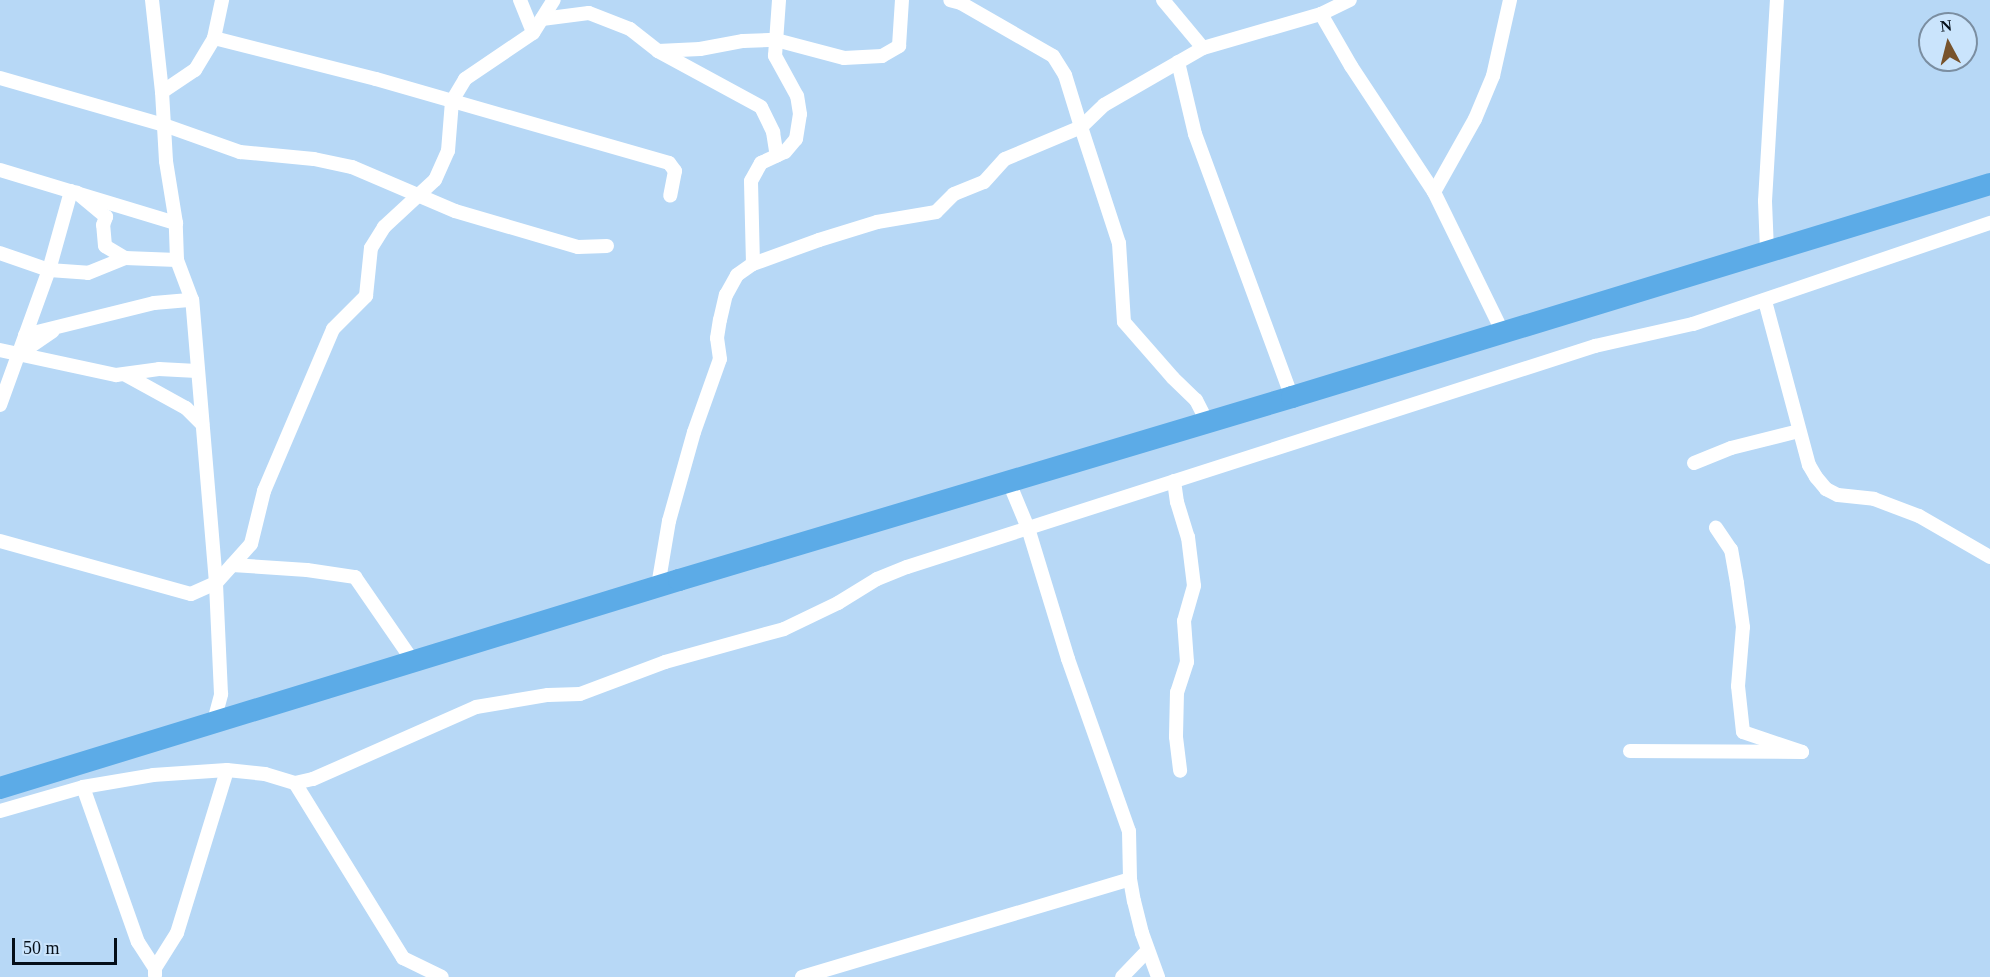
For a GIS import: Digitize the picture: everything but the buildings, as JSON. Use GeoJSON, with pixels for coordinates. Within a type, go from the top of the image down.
{"type":"FeatureCollection","features":[{"type":"Feature","properties":{"kind":"highway"},"geometry":{"type":"LineString","coordinates":[[0,788],[658,586],[1292,397],[1990,184]]}},
{"type":"Feature","properties":{"kind":"street"},"geometry":{"type":"LineString","coordinates":[[152,0],[162,93],[166,161],[176,223],[177,260],[192,300],[216,583],[221,694],[214,721]]}},
{"type":"Feature","properties":{"kind":"street"},"geometry":{"type":"LineString","coordinates":[[162,93],[195,70],[214,38],[222,0]]}},
{"type":"Feature","properties":{"kind":"street"},"geometry":{"type":"LineString","coordinates":[[520,0],[533,33]]}},
{"type":"Feature","properties":{"kind":"street"},"geometry":{"type":"LineString","coordinates":[[0,541],[191,594],[216,583],[251,544],[264,491],[333,329],[366,296],[371,248],[384,227],[435,180],[448,151],[452,101],[465,79],[533,33],[554,0]]}},
{"type":"Feature","properties":{"kind":"street"},"geometry":{"type":"LineString","coordinates":[[753,264],[751,181],[761,163],[785,152],[796,139],[801,114],[797,96],[775,56],[779,0]]}},
{"type":"Feature","properties":{"kind":"street"},"geometry":{"type":"LineString","coordinates":[[658,51],[700,49],[743,41],[776,40],[844,58],[882,56],[899,45],[902,0]]}},
{"type":"Feature","properties":{"kind":"street"},"geometry":{"type":"LineString","coordinates":[[950,0],[961,3],[1053,56],[1065,75],[1119,243],[1124,322],[1173,378],[1197,400],[1208,422]]}},
{"type":"Feature","properties":{"kind":"street"},"geometry":{"type":"LineString","coordinates":[[1163,0],[1203,48]]}},
{"type":"Feature","properties":{"kind":"street"},"geometry":{"type":"LineString","coordinates":[[658,586],[672,510],[694,432],[720,359],[717,338],[726,295],[737,275],[753,264],[877,222],[936,212],[954,194],[990,178],[1005,159],[1081,127],[1104,105],[1203,48],[1321,14],[1350,0]]}},
{"type":"Feature","properties":{"kind":"street"},"geometry":{"type":"LineString","coordinates":[[1434,192],[1475,119],[1492,76],[1510,0]]}},
{"type":"Feature","properties":{"kind":"street"},"geometry":{"type":"LineString","coordinates":[[1767,251],[1765,201],[1777,0]]}},
{"type":"Feature","properties":{"kind":"street"},"geometry":{"type":"LineString","coordinates":[[542,19],[589,13],[630,28],[658,51],[761,107],[773,132],[777,156]]}},
{"type":"Feature","properties":{"kind":"street"},"geometry":{"type":"LineString","coordinates":[[1321,14],[1351,66],[1434,192],[1503,333]]}},
{"type":"Feature","properties":{"kind":"street"},"geometry":{"type":"LineString","coordinates":[[214,38],[269,50],[669,163],[675,171],[670,196]]}},
{"type":"Feature","properties":{"kind":"street"},"geometry":{"type":"LineString","coordinates":[[1178,62],[1195,134],[1292,397]]}},
{"type":"Feature","properties":{"kind":"street"},"geometry":{"type":"LineString","coordinates":[[0,78],[164,125],[240,152],[314,159],[352,167],[455,211],[578,247],[607,246]]}},
{"type":"Feature","properties":{"kind":"street"},"geometry":{"type":"LineString","coordinates":[[0,170],[176,223]]}},
{"type":"Feature","properties":{"kind":"street"},"geometry":{"type":"LineString","coordinates":[[74,192],[106,216],[103,225],[105,246],[125,258]]}},
{"type":"Feature","properties":{"kind":"street"},"geometry":{"type":"LineString","coordinates":[[0,405],[49,270],[74,192]]}},
{"type":"Feature","properties":{"kind":"street"},"geometry":{"type":"LineString","coordinates":[[0,811],[83,787],[153,775],[226,770],[265,774],[295,783],[334,772],[422,729],[476,708],[548,695],[580,694],[664,662],[784,629],[838,603],[877,579],[1028,528],[1595,346],[1693,324],[1990,223]]}},
{"type":"Feature","properties":{"kind":"street"},"geometry":{"type":"LineString","coordinates":[[0,253],[49,270],[88,273],[125,258],[177,260]]}},
{"type":"Feature","properties":{"kind":"street"},"geometry":{"type":"LineString","coordinates":[[25,334],[154,303],[192,300]]}},
{"type":"Feature","properties":{"kind":"street"},"geometry":{"type":"LineString","coordinates":[[1765,301],[1809,465],[1826,489],[1838,495],[1874,499],[1919,516],[1990,557]]}},
{"type":"Feature","properties":{"kind":"street"},"geometry":{"type":"LineString","coordinates":[[18,355],[60,326]]}},
{"type":"Feature","properties":{"kind":"street"},"geometry":{"type":"LineString","coordinates":[[0,350],[125,375],[186,408],[202,424]]}},
{"type":"Feature","properties":{"kind":"street"},"geometry":{"type":"LineString","coordinates":[[125,375],[159,369],[197,370]]}},
{"type":"Feature","properties":{"kind":"street"},"geometry":{"type":"LineString","coordinates":[[1694,463],[1731,448],[1799,431]]}},
{"type":"Feature","properties":{"kind":"street"},"geometry":{"type":"LineString","coordinates":[[1008,480],[1028,528],[1068,659],[1129,831],[1130,879],[1148,950],[1158,977]]}},
{"type":"Feature","properties":{"kind":"street"},"geometry":{"type":"LineString","coordinates":[[1174,481],[1177,502],[1188,537],[1194,586],[1184,621],[1186,662],[1177,692],[1176,738],[1180,771]]}},
{"type":"Feature","properties":{"kind":"street"},"geometry":{"type":"LineString","coordinates":[[1630,751],[1802,752],[1743,732],[1738,686],[1743,627],[1731,550],[1716,528]]}},
{"type":"Feature","properties":{"kind":"street"},"geometry":{"type":"LineString","coordinates":[[232,565],[307,570],[354,577],[413,661]]}},
{"type":"Feature","properties":{"kind":"street"},"geometry":{"type":"LineString","coordinates":[[155,972],[177,933],[226,770]]}},
{"type":"Feature","properties":{"kind":"street"},"geometry":{"type":"LineString","coordinates":[[295,783],[403,958],[442,977]]}},
{"type":"Feature","properties":{"kind":"street"},"geometry":{"type":"LineString","coordinates":[[83,787],[138,942],[155,972]]}},
{"type":"Feature","properties":{"kind":"street"},"geometry":{"type":"LineString","coordinates":[[802,977],[1130,879]]}},
{"type":"Feature","properties":{"kind":"street"},"geometry":{"type":"LineString","coordinates":[[1122,977],[1148,950]]}}]}
